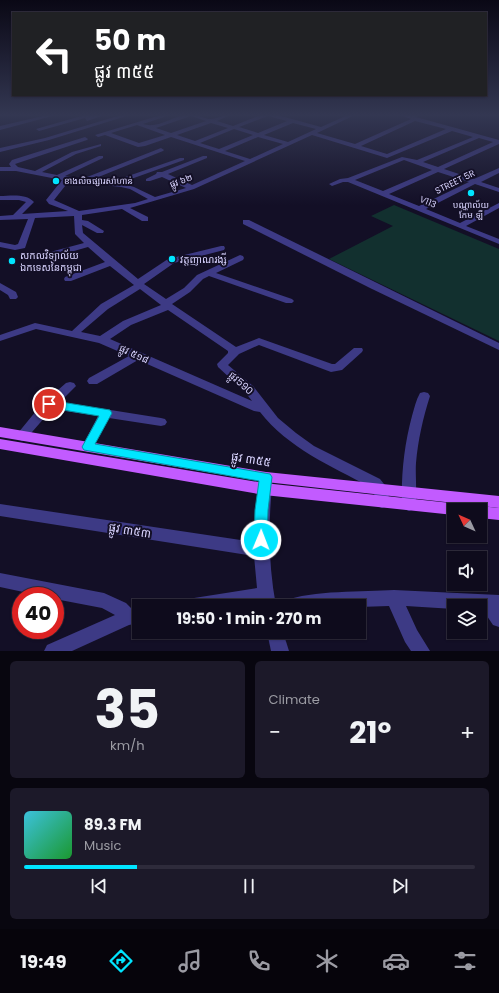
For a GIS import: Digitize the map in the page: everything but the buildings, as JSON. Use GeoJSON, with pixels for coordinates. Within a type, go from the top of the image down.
{"type":"FeatureCollection","features":[{"type":"Feature","properties":{"kind":"main road","name":"ផ្លូវ ៣៥៥"},"geometry":{"type":"LineString","coordinates":[[0,432],[88,447],[265,483]]}},
{"type":"Feature","properties":{"kind":"main road","name":"ផ្លូវ ៣៥៥"},"geometry":{"type":"LineString","coordinates":[[0,444],[265,483],[381,496],[499,502]]}},
{"type":"Feature","properties":{"kind":"main road","name":"ផ្លូវ ៣៥៥"},"geometry":{"type":"LineString","coordinates":[[408,498],[447,507]]}},
{"type":"Feature","properties":{"kind":"main road"},"geometry":{"type":"LineString","coordinates":[[487,513],[499,514]]}},
{"type":"Feature","properties":{"kind":"street"},"geometry":{"type":"LineString","coordinates":[[0,150],[24,144]]}},
{"type":"Feature","properties":{"kind":"street"},"geometry":{"type":"LineString","coordinates":[[16,169],[12,164],[14,161],[68,144]]}},
{"type":"Feature","properties":{"kind":"street"},"geometry":{"type":"LineString","coordinates":[[198,144],[250,161]]}},
{"type":"Feature","properties":{"kind":"street"},"geometry":{"type":"LineString","coordinates":[[219,151],[235,144]]}},
{"type":"Feature","properties":{"kind":"street","name":"ផ្លូវ ៦២"},"geometry":{"type":"LineString","coordinates":[[0,218],[78,217],[154,200],[192,188],[287,144]]}},
{"type":"Feature","properties":{"kind":"street"},"geometry":{"type":"LineString","coordinates":[[350,144],[383,155],[390,155],[414,144]]}},
{"type":"Feature","properties":{"kind":"street"},"geometry":{"type":"LineString","coordinates":[[419,162],[460,144]]}},
{"type":"Feature","properties":{"kind":"street"},"geometry":{"type":"LineString","coordinates":[[382,194],[494,144]]}},
{"type":"Feature","properties":{"kind":"street"},"geometry":{"type":"LineString","coordinates":[[35,173],[74,153],[99,145]]}},
{"type":"Feature","properties":{"kind":"street"},"geometry":{"type":"LineString","coordinates":[[82,181],[161,150]]}},
{"type":"Feature","properties":{"kind":"street"},"geometry":{"type":"LineString","coordinates":[[58,177],[101,157]]}},
{"type":"Feature","properties":{"kind":"street"},"geometry":{"type":"LineString","coordinates":[[148,180],[205,157]]}},
{"type":"Feature","properties":{"kind":"street"},"geometry":{"type":"LineString","coordinates":[[111,184],[182,159]]}},
{"type":"Feature","properties":{"kind":"street"},"geometry":{"type":"LineString","coordinates":[[332,184],[342,180],[349,180],[400,159],[409,159],[499,190]]}},
{"type":"Feature","properties":{"kind":"street"},"geometry":{"type":"LineString","coordinates":[[0,169],[16,169],[67,179],[132,188],[154,200]]}},
{"type":"Feature","properties":{"kind":"street"},"geometry":{"type":"LineString","coordinates":[[151,170],[192,188]]}},
{"type":"Feature","properties":{"kind":"street","name":"STREET 5R"},"geometry":{"type":"LineString","coordinates":[[420,209],[499,170]]}},
{"type":"Feature","properties":{"kind":"street"},"geometry":{"type":"LineString","coordinates":[[67,179],[50,200],[100,231]]}},
{"type":"Feature","properties":{"kind":"street","name":"V113"},"geometry":{"type":"LineString","coordinates":[[349,180],[499,242]]}},
{"type":"Feature","properties":{"kind":"street"},"geometry":{"type":"LineString","coordinates":[[0,198],[20,198],[30,202],[14,217]]}},
{"type":"Feature","properties":{"kind":"street"},"geometry":{"type":"LineString","coordinates":[[460,226],[499,205]]}},
{"type":"Feature","properties":{"kind":"street"},"geometry":{"type":"LineString","coordinates":[[125,206],[126,209],[145,219]]}},
{"type":"Feature","properties":{"kind":"street"},"geometry":{"type":"LineString","coordinates":[[0,244],[15,248],[22,246],[32,217]]}},
{"type":"Feature","properties":{"kind":"street"},"geometry":{"type":"LineString","coordinates":[[78,217],[79,234],[109,263],[166,305],[232,349],[234,352],[259,341],[331,368],[338,367],[358,350]]}},
{"type":"Feature","properties":{"kind":"street"},"geometry":{"type":"LineString","coordinates":[[246,222],[499,347]]}},
{"type":"Feature","properties":{"kind":"street"},"geometry":{"type":"LineString","coordinates":[[53,254],[89,244]]}},
{"type":"Feature","properties":{"kind":"street"},"geometry":{"type":"LineString","coordinates":[[75,333],[82,325],[111,302],[139,285],[162,266],[171,261],[221,248]]}},
{"type":"Feature","properties":{"kind":"street"},"geometry":{"type":"LineString","coordinates":[[102,340],[127,323],[166,305],[187,290],[200,277],[240,258]]}},
{"type":"Feature","properties":{"kind":"street"},"geometry":{"type":"LineString","coordinates":[[68,279],[109,263]]}},
{"type":"Feature","properties":{"kind":"street"},"geometry":{"type":"LineString","coordinates":[[208,273],[289,301]]}},
{"type":"Feature","properties":{"kind":"street"},"geometry":{"type":"LineString","coordinates":[[0,286],[14,294],[13,297]]}},
{"type":"Feature","properties":{"kind":"street","name":"ផ្លូវ ៥១៨"},"geometry":{"type":"LineString","coordinates":[[0,338],[35,326],[75,333],[102,340],[258,408],[263,407]]}},
{"type":"Feature","properties":{"kind":"street","name":"ផ្លូវ590"},"geometry":{"type":"LineString","coordinates":[[234,352],[234,355],[222,364],[223,367],[249,389],[274,421],[310,449],[375,483],[381,496]]}},
{"type":"Feature","properties":{"kind":"street"},"geometry":{"type":"LineString","coordinates":[[93,381],[136,356]]}},
{"type":"Feature","properties":{"kind":"street"},"geometry":{"type":"LineString","coordinates":[[22,436],[49,404],[70,386]]}},
{"type":"Feature","properties":{"kind":"street"},"geometry":{"type":"LineString","coordinates":[[408,498],[407,485],[417,417],[424,396]]}},
{"type":"Feature","properties":{"kind":"street"},"geometry":{"type":"LineString","coordinates":[[49,404],[161,422]]}},
{"type":"Feature","properties":{"kind":"street"},"geometry":{"type":"LineString","coordinates":[[88,447],[106,413]]}},
{"type":"Feature","properties":{"kind":"street"},"geometry":{"type":"LineString","coordinates":[[265,483],[261,516],[261,550],[267,599]]}},
{"type":"Feature","properties":{"kind":"street","name":"ផ្លូវ ៣៥៣"},"geometry":{"type":"LineString","coordinates":[[0,510],[261,550]]}},
{"type":"Feature","properties":{"kind":"street"},"geometry":{"type":"LineString","coordinates":[[0,580],[104,601],[132,615]]}},
{"type":"Feature","properties":{"kind":"street"},"geometry":{"type":"LineString","coordinates":[[394,598],[411,636],[421,651]]}},
{"type":"Feature","properties":{"kind":"street"},"geometry":{"type":"LineString","coordinates":[[366,599],[394,598],[493,602],[499,619]]}},
{"type":"Feature","properties":{"kind":"street"},"geometry":{"type":"LineString","coordinates":[[53,651],[132,617]]}},
{"type":"Feature","properties":{"kind":"street"},"geometry":{"type":"LineString","coordinates":[[277,639],[280,651]]}},
{"type":"Feature","properties":{"kind":"green space"},"geometry":{"type":"Polygon","coordinates":[[[394,205],[499,249],[499,341],[329,259],[393,226],[371,216],[394,205]]]}},
{"type":"Feature","properties":{"kind":"place","name":"ខាងលិចផ្សារសាំហាន់"},"geometry":{"type":"Point","coordinates":[56,181]}},
{"type":"Feature","properties":{"kind":"place","name":"បណ្ណាល័យ កែម ឡី"},"geometry":{"type":"Point","coordinates":[471,193]}},
{"type":"Feature","properties":{"kind":"place","name":"វត្តញាណរង្សី"},"geometry":{"type":"Point","coordinates":[172,259]}},
{"type":"Feature","properties":{"kind":"place","name":"សកលវិទ្យាល័យ ឯកទេសនៃកម្ពុជា"},"geometry":{"type":"Point","coordinates":[12,261]}},
{"type":"Feature","properties":{"kind":"route"},"geometry":{"type":"LineString","coordinates":[[49,404],[106,413],[88,447],[266,477],[260,529],[261,540]]}}]}
